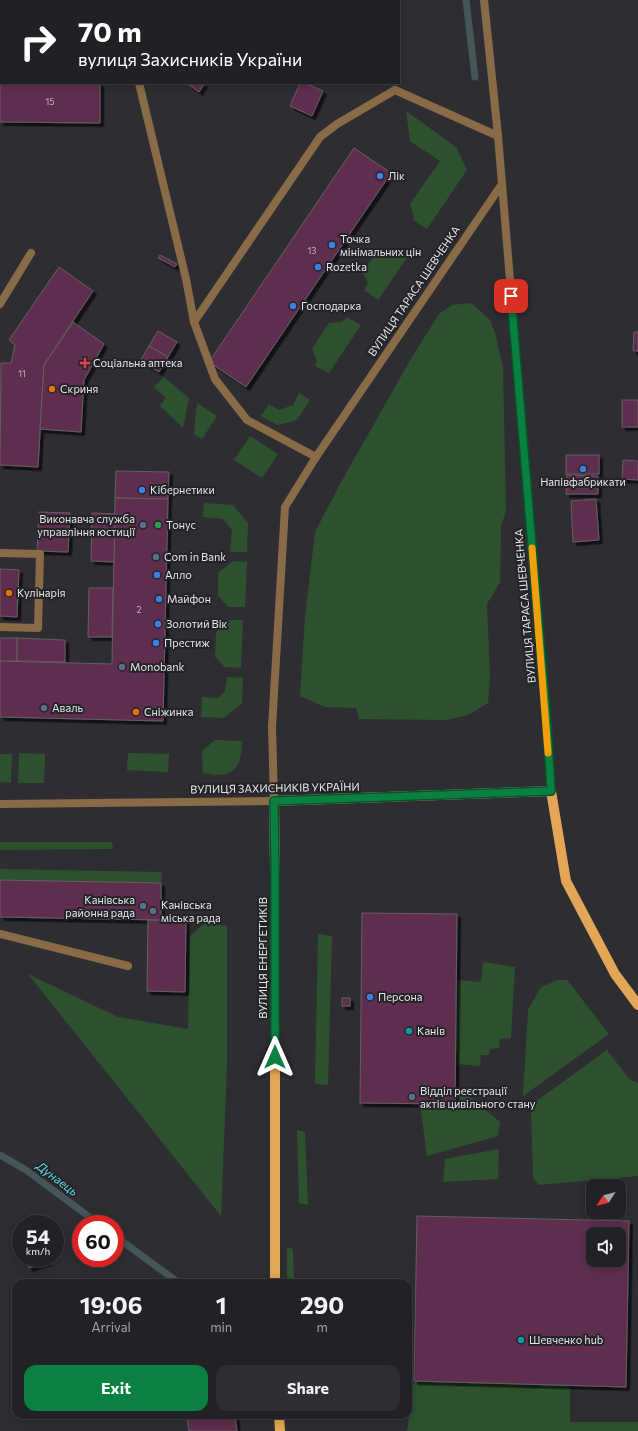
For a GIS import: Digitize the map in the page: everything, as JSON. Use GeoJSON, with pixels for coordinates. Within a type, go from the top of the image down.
{"type":"FeatureCollection","features":[{"type":"Feature","properties":{"kind":"main road","name":"ВУЛИЦЯ ЗАХИСНИКІВ УКРАЇНИ"},"geometry":{"type":"LineString","coordinates":[[274,801],[551,791]]}},
{"type":"Feature","properties":{"kind":"main road","name":"ВУЛИЦЯ ТАРАСА ШЕВЧЕНКА"},"geometry":{"type":"LineString","coordinates":[[551,791],[566,881],[615,974],[638,1005]]}},
{"type":"Feature","properties":{"kind":"main road","name":"ВУЛИЦЯ ЕНЕРГЕТИКІВ"},"geometry":{"type":"LineString","coordinates":[[274,801],[275,1279]]}},
{"type":"Feature","properties":{"kind":"main road"},"geometry":{"type":"LineString","coordinates":[[279,1419],[280,1431]]}},
{"type":"Feature","properties":{"kind":"street","name":"ВУЛИЦЯ ТАРАСА ШЕВЧЕНКА"},"geometry":{"type":"LineString","coordinates":[[484,0],[498,136],[547,724],[551,791]]}},
{"type":"Feature","properties":{"kind":"street"},"geometry":{"type":"LineString","coordinates":[[139,84],[186,279],[194,322],[215,379],[247,420],[316,457]]}},
{"type":"Feature","properties":{"kind":"street"},"geometry":{"type":"LineString","coordinates":[[194,322],[320,137],[337,124],[395,90],[498,136]]}},
{"type":"Feature","properties":{"kind":"street","name":"ВУЛИЦЯ ТАРАСА ШЕВЧЕНКА"},"geometry":{"type":"LineString","coordinates":[[274,801],[272,727],[285,507],[316,457],[502,184]]}},
{"type":"Feature","properties":{"kind":"street"},"geometry":{"type":"LineString","coordinates":[[0,304],[31,253]]}},
{"type":"Feature","properties":{"kind":"street"},"geometry":{"type":"LineString","coordinates":[[0,553],[40,554],[38,628],[0,627]]}},
{"type":"Feature","properties":{"kind":"street","name":"ВУЛИЦЯ ЗАХИСНИКІВ УКРАЇНИ"},"geometry":{"type":"LineString","coordinates":[[0,804],[274,801]]}},
{"type":"Feature","properties":{"kind":"street"},"geometry":{"type":"LineString","coordinates":[[0,934],[128,966]]}},
{"type":"Feature","properties":{"kind":"green space"},"geometry":{"type":"Polygon","coordinates":[[[406,111],[456,147],[467,170],[427,229],[413,220],[414,216],[410,204],[440,161],[410,141],[406,111]]]}},
{"type":"Feature","properties":{"kind":"green space"},"geometry":{"type":"Polygon","coordinates":[[[395,248],[408,256],[378,300],[364,290],[368,283],[362,272],[377,253],[392,251],[395,248]]]}},
{"type":"Feature","properties":{"kind":"green space"},"geometry":{"type":"Polygon","coordinates":[[[471,303],[490,320],[496,336],[503,368],[506,511],[501,526],[500,582],[487,604],[490,677],[488,703],[468,715],[447,720],[359,719],[356,708],[325,707],[300,696],[305,617],[315,532],[345,475],[412,357],[439,314],[452,305],[471,303]]]}},
{"type":"Feature","properties":{"kind":"green space"},"geometry":{"type":"Polygon","coordinates":[[[347,317],[361,325],[329,373],[315,366],[317,361],[312,349],[329,323],[342,322],[347,317]]]}},
{"type":"Feature","properties":{"kind":"green space"},"geometry":{"type":"Polygon","coordinates":[[[164,377],[189,398],[183,428],[160,406],[166,398],[154,387],[164,377]]]}},
{"type":"Feature","properties":{"kind":"green space"},"geometry":{"type":"Polygon","coordinates":[[[299,393],[310,400],[297,420],[278,425],[261,416],[269,404],[279,410],[293,405],[299,393]]]}},
{"type":"Feature","properties":{"kind":"green space"},"geometry":{"type":"Polygon","coordinates":[[[197,403],[217,416],[202,439],[194,434],[197,403]]]}},
{"type":"Feature","properties":{"kind":"green space"},"geometry":{"type":"Polygon","coordinates":[[[250,436],[278,454],[262,478],[234,460],[250,436]]]}},
{"type":"Feature","properties":{"kind":"green space"},"geometry":{"type":"Polygon","coordinates":[[[204,503],[233,505],[248,523],[247,552],[230,552],[232,530],[223,519],[203,517],[204,503]]]}},
{"type":"Feature","properties":{"kind":"green space"},"geometry":{"type":"Polygon","coordinates":[[[233,561],[247,562],[245,607],[228,607],[218,595],[218,573],[233,561]]]}},
{"type":"Feature","properties":{"kind":"green space"},"geometry":{"type":"Polygon","coordinates":[[[226,620],[243,620],[241,668],[225,667],[215,657],[216,633],[226,620]]]}},
{"type":"Feature","properties":{"kind":"green space"},"geometry":{"type":"Polygon","coordinates":[[[227,677],[243,678],[242,703],[224,718],[201,717],[202,697],[218,698],[225,691],[227,677]]]}},
{"type":"Feature","properties":{"kind":"green space"},"geometry":{"type":"Polygon","coordinates":[[[215,740],[242,741],[241,756],[237,766],[225,774],[214,775],[203,773],[202,751],[215,740]]]}},
{"type":"Feature","properties":{"kind":"green space"},"geometry":{"type":"Polygon","coordinates":[[[19,753],[45,754],[44,783],[18,783],[19,753]]]}},
{"type":"Feature","properties":{"kind":"green space"},"geometry":{"type":"Polygon","coordinates":[[[128,753],[169,754],[168,772],[127,770],[128,753]]]}},
{"type":"Feature","properties":{"kind":"green space"},"geometry":{"type":"Polygon","coordinates":[[[0,754],[12,754],[11,783],[0,782],[0,754]]]}},
{"type":"Feature","properties":{"kind":"green space"},"geometry":{"type":"Polygon","coordinates":[[[0,842],[112,842],[113,849],[0,850],[0,842]]]}},
{"type":"Feature","properties":{"kind":"green space"},"geometry":{"type":"Polygon","coordinates":[[[0,869],[162,872],[161,883],[0,880],[0,869]]]}},
{"type":"Feature","properties":{"kind":"green space"},"geometry":{"type":"Polygon","coordinates":[[[205,923],[227,926],[227,1066],[221,1216],[28,974],[118,1017],[188,1029],[190,936],[205,923]]]}},
{"type":"Feature","properties":{"kind":"green space"},"geometry":{"type":"Polygon","coordinates":[[[318,934],[332,936],[328,1085],[315,1084],[318,934]]]}},
{"type":"Feature","properties":{"kind":"green space"},"geometry":{"type":"Polygon","coordinates":[[[483,962],[515,967],[511,1038],[500,1039],[499,1048],[490,1049],[489,1055],[481,1055],[480,1066],[456,1064],[457,980],[481,982],[483,962]]]}},
{"type":"Feature","properties":{"kind":"green space"},"geometry":{"type":"Polygon","coordinates":[[[558,980],[567,980],[609,1034],[523,1096],[528,1010],[541,987],[558,980]]]}},
{"type":"Feature","properties":{"kind":"green space"},"geometry":{"type":"Polygon","coordinates":[[[607,1050],[629,1079],[638,1083],[638,1176],[586,1179],[586,1181],[539,1185],[533,1178],[531,1105],[607,1050]]]}},
{"type":"Feature","properties":{"kind":"green space"},"geometry":{"type":"Polygon","coordinates":[[[456,1086],[500,1122],[498,1136],[427,1156],[420,1104],[455,1104],[456,1086]]]}},
{"type":"Feature","properties":{"kind":"green space"},"geometry":{"type":"Polygon","coordinates":[[[297,1130],[305,1132],[308,1205],[299,1203],[297,1130]]]}},
{"type":"Feature","properties":{"kind":"green space"},"geometry":{"type":"Polygon","coordinates":[[[499,1149],[498,1179],[443,1182],[445,1159],[499,1149]]]}},
{"type":"Feature","properties":{"kind":"green space"},"geometry":{"type":"Polygon","coordinates":[[[287,1247],[293,1249],[294,1279],[287,1279],[287,1247]]]}},
{"type":"Feature","properties":{"kind":"green space"},"geometry":{"type":"Polygon","coordinates":[[[414,1381],[570,1385],[570,1422],[638,1422],[638,1431],[407,1431],[409,1419],[412,1419],[412,1395],[414,1381]]]}},
{"type":"Feature","properties":{"kind":"building"},"geometry":{"type":"Polygon","coordinates":[[[0,84],[100,84],[100,123],[0,122],[0,84]]]}},
{"type":"Feature","properties":{"kind":"building"},"geometry":{"type":"Polygon","coordinates":[[[187,84],[204,84],[199,92],[187,84]]]}},
{"type":"Feature","properties":{"kind":"building"},"geometry":{"type":"Polygon","coordinates":[[[300,84],[307,84],[323,91],[312,116],[290,106],[300,84]]]}},
{"type":"Feature","properties":{"kind":"building"},"geometry":{"type":"Polygon","coordinates":[[[354,148],[391,173],[246,387],[209,362],[354,148]]]}},
{"type":"Feature","properties":{"kind":"building"},"geometry":{"type":"Polygon","coordinates":[[[160,255],[177,264],[175,267],[158,258],[160,255]]]}},
{"type":"Feature","properties":{"kind":"building"},"geometry":{"type":"Polygon","coordinates":[[[59,267],[93,291],[44,365],[38,467],[0,465],[1,363],[11,363],[15,345],[9,340],[59,267]]]}},
{"type":"Feature","properties":{"kind":"building"},"geometry":{"type":"Polygon","coordinates":[[[73,322],[104,344],[84,380],[81,432],[40,429],[44,365],[73,322]]]}},
{"type":"Feature","properties":{"kind":"building"},"geometry":{"type":"Polygon","coordinates":[[[158,331],[177,342],[168,357],[149,346],[158,331]]]}},
{"type":"Feature","properties":{"kind":"building"},"geometry":{"type":"Polygon","coordinates":[[[634,332],[638,332],[638,351],[633,351],[634,332]]]}},
{"type":"Feature","properties":{"kind":"building"},"geometry":{"type":"Polygon","coordinates":[[[149,346],[168,357],[159,372],[140,361],[149,346]]]}},
{"type":"Feature","properties":{"kind":"building"},"geometry":{"type":"Polygon","coordinates":[[[622,400],[638,400],[638,427],[622,427],[622,400]]]}},
{"type":"Feature","properties":{"kind":"building","name":"Напівфабрикати"},"geometry":{"type":"Polygon","coordinates":[[[566,455],[599,455],[599,474],[566,474],[566,455]]]}},
{"type":"Feature","properties":{"kind":"building"},"geometry":{"type":"Polygon","coordinates":[[[623,460],[638,461],[638,480],[622,479],[623,460]]]}},
{"type":"Feature","properties":{"kind":"building","name":"Кібернетики"},"geometry":{"type":"Polygon","coordinates":[[[116,471],[169,472],[168,499],[115,498],[116,471]]]}},
{"type":"Feature","properties":{"kind":"building"},"geometry":{"type":"Polygon","coordinates":[[[567,475],[598,476],[598,494],[566,494],[567,475]]]}},
{"type":"Feature","properties":{"kind":"building"},"geometry":{"type":"Polygon","coordinates":[[[115,498],[168,499],[163,721],[0,717],[0,661],[112,664],[115,498]]]}},
{"type":"Feature","properties":{"kind":"building"},"geometry":{"type":"Polygon","coordinates":[[[596,499],[599,540],[573,542],[571,501],[596,499]]]}},
{"type":"Feature","properties":{"kind":"building"},"geometry":{"type":"Polygon","coordinates":[[[39,512],[70,513],[68,552],[37,551],[39,512]]]}},
{"type":"Feature","properties":{"kind":"building"},"geometry":{"type":"Polygon","coordinates":[[[92,513],[115,514],[114,562],[91,561],[92,513]]]}},
{"type":"Feature","properties":{"kind":"building","name":"Кулінарія"},"geometry":{"type":"Polygon","coordinates":[[[0,569],[19,570],[17,617],[0,616],[0,569]]]}},
{"type":"Feature","properties":{"kind":"building"},"geometry":{"type":"Polygon","coordinates":[[[89,588],[113,588],[112,637],[88,637],[89,588]]]}},
{"type":"Feature","properties":{"kind":"building"},"geometry":{"type":"Polygon","coordinates":[[[0,638],[17,638],[17,661],[0,661],[0,638]]]}},
{"type":"Feature","properties":{"kind":"building"},"geometry":{"type":"Polygon","coordinates":[[[17,638],[65,640],[65,662],[17,661],[17,638]]]}},
{"type":"Feature","properties":{"kind":"building"},"geometry":{"type":"Polygon","coordinates":[[[0,880],[161,883],[161,920],[0,917],[0,880]]]}},
{"type":"Feature","properties":{"kind":"building","name":"Канів"},"geometry":{"type":"Polygon","coordinates":[[[362,913],[457,914],[455,1104],[360,1103],[362,913]]]}},
{"type":"Feature","properties":{"kind":"building"},"geometry":{"type":"Polygon","coordinates":[[[148,920],[186,921],[185,992],[147,991],[148,920]]]}},
{"type":"Feature","properties":{"kind":"building"},"geometry":{"type":"Polygon","coordinates":[[[342,998],[350,998],[350,1006],[342,1006],[342,998]]]}},
{"type":"Feature","properties":{"kind":"building","name":"Шевченко hub"},"geometry":{"type":"Polygon","coordinates":[[[417,1216],[629,1221],[626,1387],[414,1381],[417,1216]]]}},
{"type":"Feature","properties":{"kind":"building"},"geometry":{"type":"Polygon","coordinates":[[[187,1419],[236,1419],[237,1431],[189,1431],[187,1419]]]}},
{"type":"Feature","properties":{"kind":"waterway"},"geometry":{"type":"LineString","coordinates":[[466,0],[475,77]]}},
{"type":"Feature","properties":{"kind":"waterway","name":"Дунаець"},"geometry":{"type":"LineString","coordinates":[[0,1155],[26,1170],[87,1215]]}},
{"type":"Feature","properties":{"kind":"waterway","name":"Дунаець"},"geometry":{"type":"LineString","coordinates":[[124,1243],[174,1279]]}},
{"type":"Feature","properties":{"kind":"slow traffic"},"geometry":{"type":"LineString","coordinates":[[532,548],[547,724],[548,753]]}},
{"type":"Feature","properties":{"kind":"place","name":"Лік"},"geometry":{"type":"Point","coordinates":[380,176]}},
{"type":"Feature","properties":{"kind":"place","name":"Точка мінімальних цін"},"geometry":{"type":"Point","coordinates":[332,245]}},
{"type":"Feature","properties":{"kind":"place","name":"Rozetka"},"geometry":{"type":"Point","coordinates":[318,267]}},
{"type":"Feature","properties":{"kind":"place","name":"Господарка"},"geometry":{"type":"Point","coordinates":[293,306]}},
{"type":"Feature","properties":{"kind":"place","name":"Соціальна аптека"},"geometry":{"type":"Point","coordinates":[85,363]}},
{"type":"Feature","properties":{"kind":"place","name":"Скриня"},"geometry":{"type":"Point","coordinates":[52,389]}},
{"type":"Feature","properties":{"kind":"place","name":"Напівфабрикати"},"geometry":{"type":"Point","coordinates":[583,469]}},
{"type":"Feature","properties":{"kind":"place","name":"Кібернетики"},"geometry":{"type":"Point","coordinates":[142,490]}},
{"type":"Feature","properties":{"kind":"place","name":"Виконавча служба управління юстиції"},"geometry":{"type":"Point","coordinates":[143,525]}},
{"type":"Feature","properties":{"kind":"place","name":"Тонус"},"geometry":{"type":"Point","coordinates":[158,525]}},
{"type":"Feature","properties":{"kind":"place","name":"Com in Bank"},"geometry":{"type":"Point","coordinates":[156,557]}},
{"type":"Feature","properties":{"kind":"place","name":"Алло"},"geometry":{"type":"Point","coordinates":[157,575]}},
{"type":"Feature","properties":{"kind":"place","name":"Кулінарія"},"geometry":{"type":"Point","coordinates":[9,593]}},
{"type":"Feature","properties":{"kind":"place","name":"Майфон"},"geometry":{"type":"Point","coordinates":[159,599]}},
{"type":"Feature","properties":{"kind":"place","name":"Золотий Вік"},"geometry":{"type":"Point","coordinates":[158,624]}},
{"type":"Feature","properties":{"kind":"place","name":"Престиж"},"geometry":{"type":"Point","coordinates":[156,643]}},
{"type":"Feature","properties":{"kind":"place","name":"Monobank"},"geometry":{"type":"Point","coordinates":[122,667]}},
{"type":"Feature","properties":{"kind":"place","name":"Аваль"},"geometry":{"type":"Point","coordinates":[44,708]}},
{"type":"Feature","properties":{"kind":"place","name":"Сніжинка"},"geometry":{"type":"Point","coordinates":[136,712]}},
{"type":"Feature","properties":{"kind":"place","name":"Канівська районна рада"},"geometry":{"type":"Point","coordinates":[143,906]}},
{"type":"Feature","properties":{"kind":"place","name":"Канівська міська рада"},"geometry":{"type":"Point","coordinates":[153,911]}},
{"type":"Feature","properties":{"kind":"place","name":"Персона"},"geometry":{"type":"Point","coordinates":[370,997]}},
{"type":"Feature","properties":{"kind":"place","name":"Канів"},"geometry":{"type":"Point","coordinates":[409,1031]}},
{"type":"Feature","properties":{"kind":"place","name":"Відділ реєстрації актів цивільного стану"},"geometry":{"type":"Point","coordinates":[412,1097]}},
{"type":"Feature","properties":{"kind":"place","name":"Шевченко hub"},"geometry":{"type":"Point","coordinates":[521,1340]}},
{"type":"Feature","properties":{"kind":"route"},"geometry":{"type":"LineString","coordinates":[[275,1057],[274,801],[551,791],[547,724],[511,296]]}}]}
